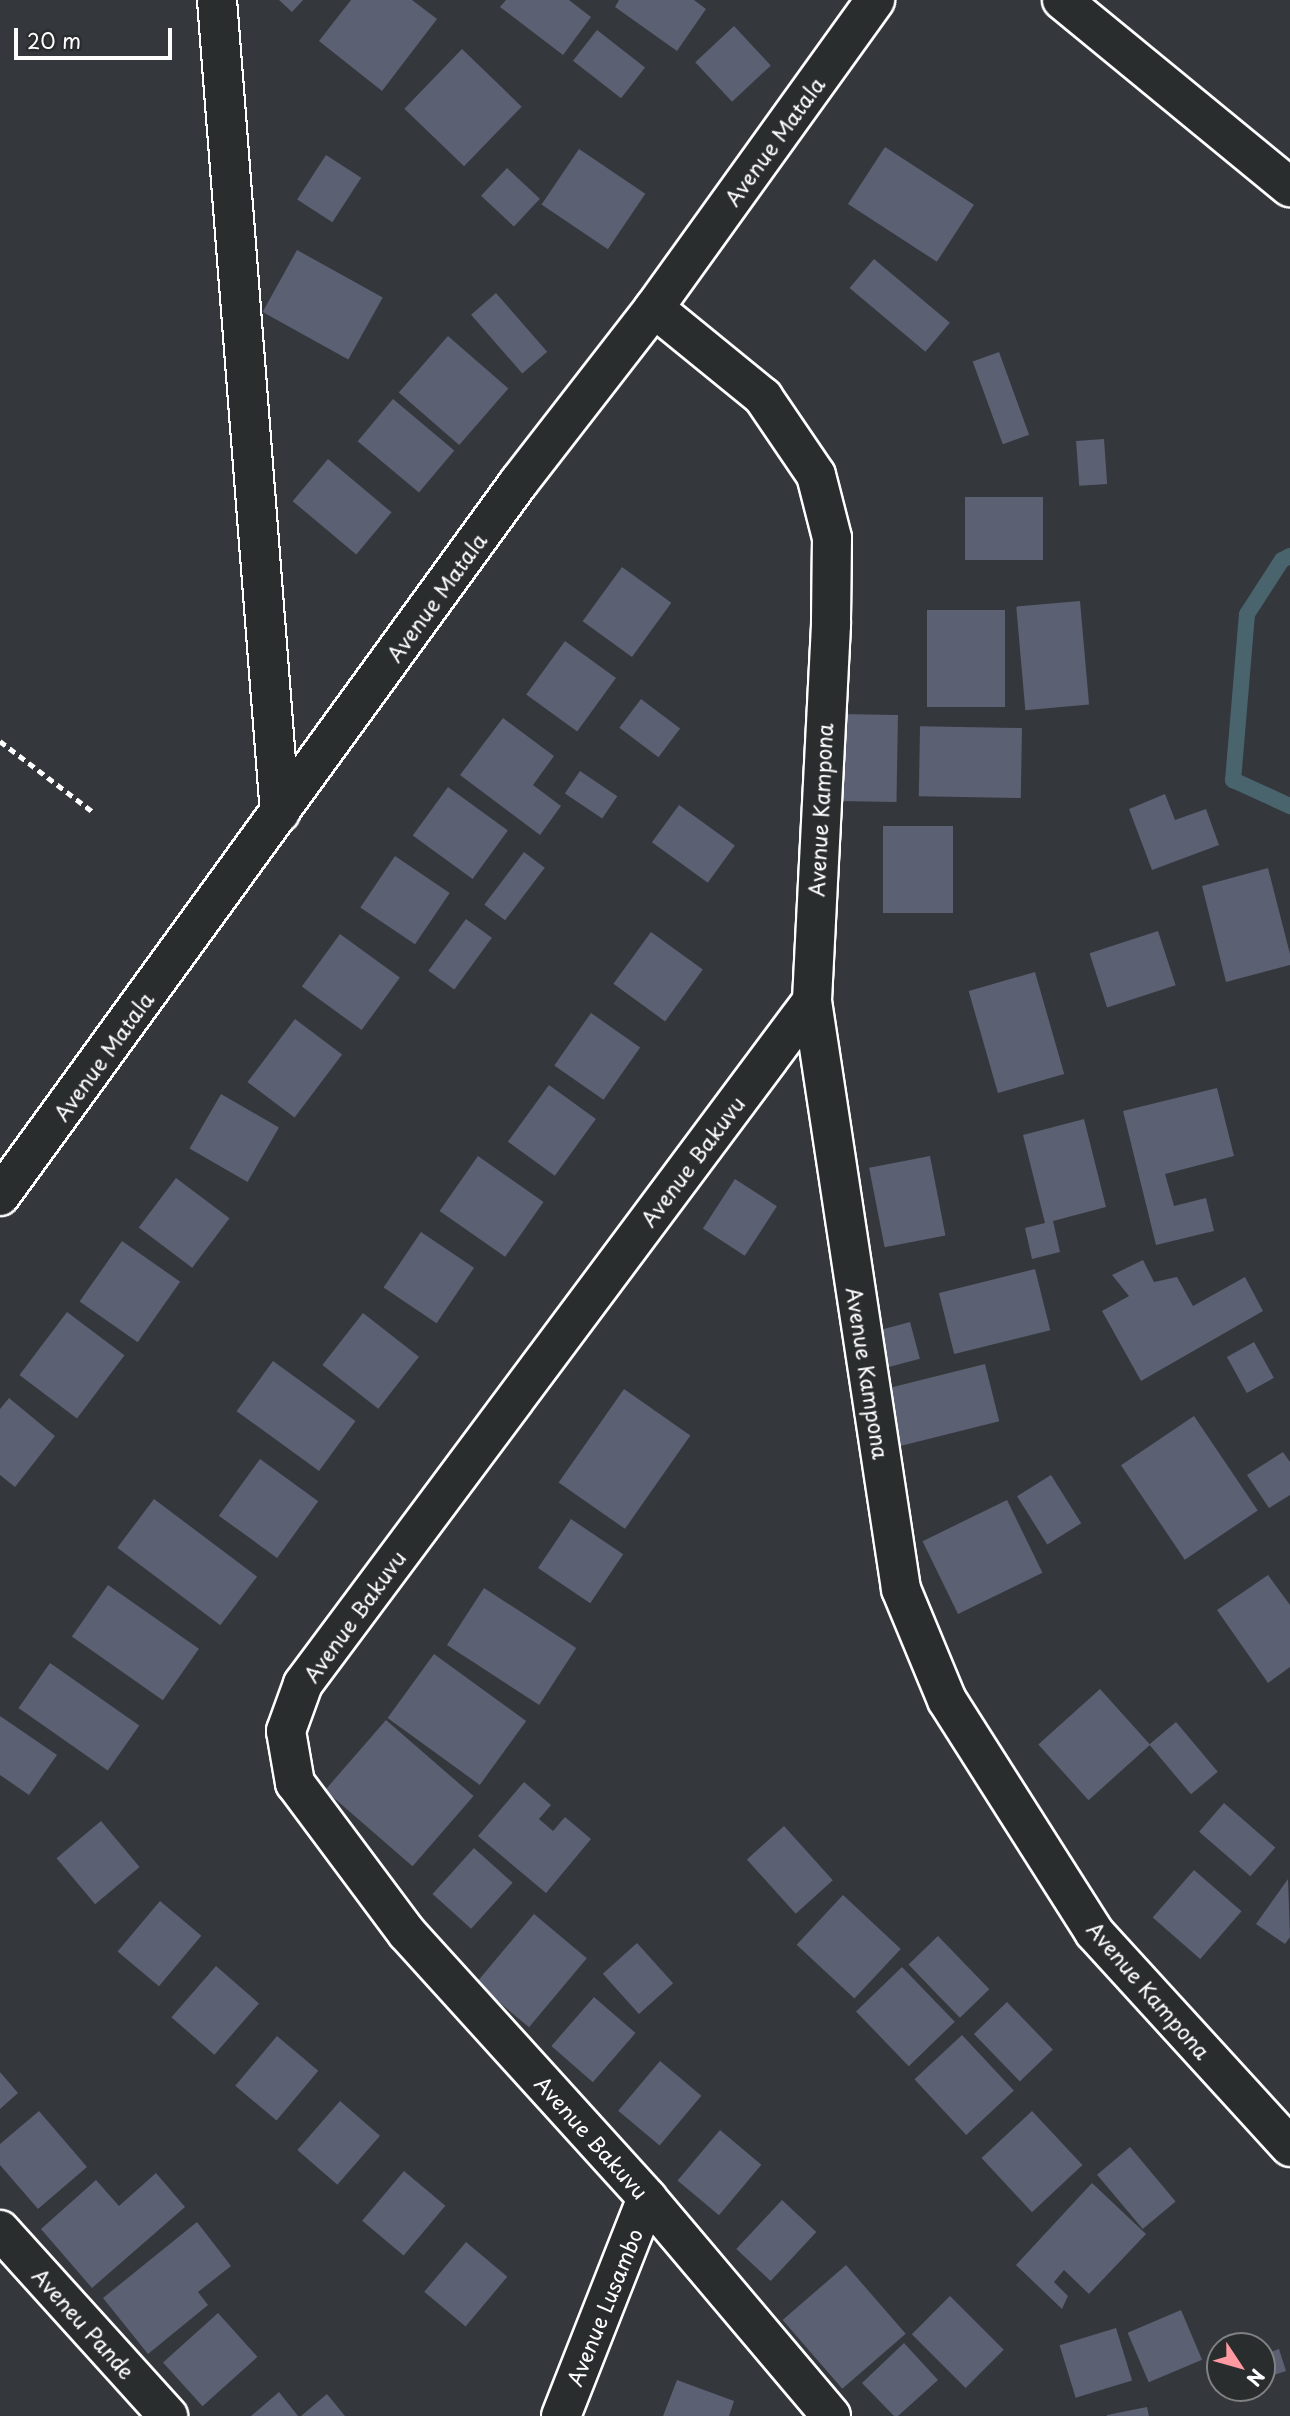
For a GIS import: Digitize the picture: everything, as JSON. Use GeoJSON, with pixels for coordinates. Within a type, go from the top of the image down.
{"type":"FeatureCollection","features":[{"type":"Feature","properties":{"kind":"street"},"geometry":{"type":"LineString","coordinates":[[217,0],[280,813]]}},
{"type":"Feature","properties":{"kind":"street","name":"Avenue Matala"},"geometry":{"type":"LineString","coordinates":[[0,1196],[519,482],[654,307],[875,0]]}},
{"type":"Feature","properties":{"kind":"street"},"geometry":{"type":"LineString","coordinates":[[1062,0],[1290,187]]}},
{"type":"Feature","properties":{"kind":"street","name":"Avenue Kampona"},"geometry":{"type":"LineString","coordinates":[[654,307],[763,397],[816,475],[832,538],[831,625],[811,1001],[901,1589],[947,1700],[1094,1932],[1290,2147]]}},
{"type":"Feature","properties":{"kind":"street","name":"Avenue Bakuvu"},"geometry":{"type":"LineString","coordinates":[[811,1001],[303,1684],[286,1731],[295,1783],[407,1933],[647,2198],[831,2416]]}},
{"type":"Feature","properties":{"kind":"street","name":"Avenue Lusambo"},"geometry":{"type":"LineString","coordinates":[[561,2416],[647,2198]]}},
{"type":"Feature","properties":{"kind":"street","name":"Aveneu Pande"},"geometry":{"type":"LineString","coordinates":[[0,2230],[168,2416]]}},
{"type":"Feature","properties":{"kind":"path"},"geometry":{"type":"LineString","coordinates":[[0,741],[92,811]]}},
{"type":"Feature","properties":{"kind":"building"},"geometry":{"type":"Polygon","coordinates":[[[279,0],[303,0],[292,12],[279,0]]]}},
{"type":"Feature","properties":{"kind":"building"},"geometry":{"type":"Polygon","coordinates":[[[351,0],[412,0],[437,19],[382,91],[319,41],[351,0]]]}},
{"type":"Feature","properties":{"kind":"building"},"geometry":{"type":"Polygon","coordinates":[[[506,0],[569,0],[591,17],[563,55],[500,7],[506,0]]]}},
{"type":"Feature","properties":{"kind":"building"},"geometry":{"type":"Polygon","coordinates":[[[619,0],[694,0],[706,9],[677,51],[615,7],[619,0]]]}},
{"type":"Feature","properties":{"kind":"building"},"geometry":{"type":"Polygon","coordinates":[[[734,26],[771,65],[732,102],[695,62],[734,26]]]}},
{"type":"Feature","properties":{"kind":"building"},"geometry":{"type":"Polygon","coordinates":[[[597,30],[645,68],[621,98],[573,61],[597,30]]]}},
{"type":"Feature","properties":{"kind":"building"},"geometry":{"type":"Polygon","coordinates":[[[462,49],[522,107],[464,166],[404,109],[462,49]]]}},
{"type":"Feature","properties":{"kind":"building"},"geometry":{"type":"Polygon","coordinates":[[[885,147],[974,205],[937,262],[848,204],[885,147]]]}},
{"type":"Feature","properties":{"kind":"building"},"geometry":{"type":"Polygon","coordinates":[[[579,149],[645,194],[608,249],[542,205],[579,149]]]}},
{"type":"Feature","properties":{"kind":"building"},"geometry":{"type":"Polygon","coordinates":[[[326,155],[361,178],[332,222],[297,199],[326,155]]]}},
{"type":"Feature","properties":{"kind":"building"},"geometry":{"type":"Polygon","coordinates":[[[507,168],[540,199],[514,226],[481,196],[507,168]]]}},
{"type":"Feature","properties":{"kind":"building"},"geometry":{"type":"Polygon","coordinates":[[[297,250],[383,298],[348,360],[263,312],[297,250]]]}},
{"type":"Feature","properties":{"kind":"building"},"geometry":{"type":"Polygon","coordinates":[[[874,259],[950,323],[925,352],[850,288],[874,259]]]}},
{"type":"Feature","properties":{"kind":"building"},"geometry":{"type":"Polygon","coordinates":[[[496,293],[547,352],[522,374],[471,315],[496,293]]]}},
{"type":"Feature","properties":{"kind":"building"},"geometry":{"type":"Polygon","coordinates":[[[448,336],[508,388],[459,445],[399,393],[448,336]]]}},
{"type":"Feature","properties":{"kind":"building"},"geometry":{"type":"Polygon","coordinates":[[[999,352],[1029,435],[1003,444],[973,362],[999,352]]]}},
{"type":"Feature","properties":{"kind":"building"},"geometry":{"type":"Polygon","coordinates":[[[393,399],[454,450],[419,493],[358,441],[393,399]]]}},
{"type":"Feature","properties":{"kind":"building"},"geometry":{"type":"Polygon","coordinates":[[[1104,439],[1107,484],[1079,486],[1076,441],[1104,439]]]}},
{"type":"Feature","properties":{"kind":"building"},"geometry":{"type":"Polygon","coordinates":[[[328,459],[392,512],[356,554],[293,501],[328,459]]]}},
{"type":"Feature","properties":{"kind":"building"},"geometry":{"type":"Polygon","coordinates":[[[965,497],[1043,497],[1043,560],[965,560],[965,497]]]}},
{"type":"Feature","properties":{"kind":"building"},"geometry":{"type":"Polygon","coordinates":[[[622,567],[671,603],[632,657],[583,621],[622,567]]]}},
{"type":"Feature","properties":{"kind":"building"},"geometry":{"type":"Polygon","coordinates":[[[1080,601],[1089,705],[1025,710],[1016,607],[1080,601]]]}},
{"type":"Feature","properties":{"kind":"building"},"geometry":{"type":"Polygon","coordinates":[[[927,610],[1005,610],[1005,707],[927,707],[927,610]]]}},
{"type":"Feature","properties":{"kind":"building"},"geometry":{"type":"Polygon","coordinates":[[[565,641],[616,678],[577,731],[526,694],[565,641]]]}},
{"type":"Feature","properties":{"kind":"building"},"geometry":{"type":"Polygon","coordinates":[[[641,699],[680,728],[658,757],[619,728],[641,699]]]}},
{"type":"Feature","properties":{"kind":"building"},"geometry":{"type":"Polygon","coordinates":[[[838,714],[898,715],[896,802],[836,801],[838,714]]]}},
{"type":"Feature","properties":{"kind":"building"},"geometry":{"type":"Polygon","coordinates":[[[503,718],[554,756],[533,785],[561,806],[540,835],[460,775],[503,718]]]}},
{"type":"Feature","properties":{"kind":"building"},"geometry":{"type":"Polygon","coordinates":[[[920,726],[1022,728],[1021,798],[919,796],[920,726]]]}},
{"type":"Feature","properties":{"kind":"building"},"geometry":{"type":"Polygon","coordinates":[[[580,771],[617,796],[602,819],[565,793],[580,771]]]}},
{"type":"Feature","properties":{"kind":"building"},"geometry":{"type":"Polygon","coordinates":[[[448,787],[508,830],[473,879],[413,836],[448,787]]]}},
{"type":"Feature","properties":{"kind":"building"},"geometry":{"type":"Polygon","coordinates":[[[1165,794],[1175,820],[1206,809],[1219,845],[1152,870],[1129,809],[1165,794]]]}},
{"type":"Feature","properties":{"kind":"building"},"geometry":{"type":"Polygon","coordinates":[[[679,805],[735,846],[708,883],[652,842],[679,805]]]}},
{"type":"Feature","properties":{"kind":"building"},"geometry":{"type":"Polygon","coordinates":[[[883,826],[953,826],[953,913],[883,913],[883,826]]]}},
{"type":"Feature","properties":{"kind":"building"},"geometry":{"type":"Polygon","coordinates":[[[524,852],[545,868],[505,920],[484,905],[524,852]]]}},
{"type":"Feature","properties":{"kind":"building"},"geometry":{"type":"Polygon","coordinates":[[[395,856],[450,893],[415,944],[360,907],[395,856]]]}},
{"type":"Feature","properties":{"kind":"building"},"geometry":{"type":"Polygon","coordinates":[[[1268,868],[1290,954],[1290,965],[1226,982],[1202,886],[1268,868]]]}},
{"type":"Feature","properties":{"kind":"building"},"geometry":{"type":"Polygon","coordinates":[[[466,919],[492,938],[454,990],[428,971],[466,919]]]}},
{"type":"Feature","properties":{"kind":"building"},"geometry":{"type":"Polygon","coordinates":[[[1158,931],[1176,985],[1107,1007],[1090,953],[1158,931]]]}},
{"type":"Feature","properties":{"kind":"building"},"geometry":{"type":"Polygon","coordinates":[[[651,932],[703,970],[665,1021],[613,984],[651,932]]]}},
{"type":"Feature","properties":{"kind":"building"},"geometry":{"type":"Polygon","coordinates":[[[340,934],[400,977],[362,1030],[302,987],[340,934]]]}},
{"type":"Feature","properties":{"kind":"building"},"geometry":{"type":"Polygon","coordinates":[[[1035,972],[1064,1074],[998,1093],[969,991],[1035,972]]]}},
{"type":"Feature","properties":{"kind":"building"},"geometry":{"type":"Polygon","coordinates":[[[591,1013],[640,1047],[603,1100],[554,1065],[591,1013]]]}},
{"type":"Feature","properties":{"kind":"building"},"geometry":{"type":"Polygon","coordinates":[[[295,1019],[342,1055],[295,1118],[247,1082],[295,1019]]]}},
{"type":"Feature","properties":{"kind":"building"},"geometry":{"type":"Polygon","coordinates":[[[549,1085],[596,1119],[555,1176],[508,1142],[549,1085]]]}},
{"type":"Feature","properties":{"kind":"building"},"geometry":{"type":"Polygon","coordinates":[[[1217,1088],[1234,1156],[1165,1174],[1174,1206],[1206,1198],[1214,1231],[1156,1245],[1123,1111],[1217,1088]]]}},
{"type":"Feature","properties":{"kind":"building"},"geometry":{"type":"Polygon","coordinates":[[[221,1094],[279,1128],[248,1182],[190,1149],[221,1094]]]}},
{"type":"Feature","properties":{"kind":"building"},"geometry":{"type":"Polygon","coordinates":[[[1084,1119],[1106,1207],[1053,1221],[1060,1252],[1032,1259],[1025,1228],[1045,1223],[1023,1135],[1084,1119]]]}},
{"type":"Feature","properties":{"kind":"building"},"geometry":{"type":"Polygon","coordinates":[[[478,1156],[544,1202],[505,1257],[440,1211],[478,1156]]]}},
{"type":"Feature","properties":{"kind":"building"},"geometry":{"type":"Polygon","coordinates":[[[930,1156],[945,1236],[885,1247],[869,1168],[930,1156]]]}},
{"type":"Feature","properties":{"kind":"building"},"geometry":{"type":"Polygon","coordinates":[[[176,1178],[230,1218],[192,1268],[139,1228],[176,1178]]]}},
{"type":"Feature","properties":{"kind":"building"},"geometry":{"type":"Polygon","coordinates":[[[735,1179],[777,1206],[745,1256],[703,1228],[735,1179]]]}},
{"type":"Feature","properties":{"kind":"building"},"geometry":{"type":"Polygon","coordinates":[[[421,1232],[474,1268],[437,1323],[384,1288],[421,1232]]]}},
{"type":"Feature","properties":{"kind":"building"},"geometry":{"type":"Polygon","coordinates":[[[122,1241],[180,1282],[138,1342],[80,1302],[122,1241]]]}},
{"type":"Feature","properties":{"kind":"building"},"geometry":{"type":"Polygon","coordinates":[[[1143,1260],[1154,1282],[1177,1277],[1193,1306],[1245,1277],[1263,1311],[1141,1381],[1102,1311],[1129,1296],[1112,1275],[1143,1260]]]}},
{"type":"Feature","properties":{"kind":"building"},"geometry":{"type":"Polygon","coordinates":[[[1035,1269],[1050,1330],[954,1354],[939,1293],[1035,1269]]]}},
{"type":"Feature","properties":{"kind":"building"},"geometry":{"type":"Polygon","coordinates":[[[67,1312],[125,1355],[77,1418],[19,1375],[67,1312]]]}},
{"type":"Feature","properties":{"kind":"building"},"geometry":{"type":"Polygon","coordinates":[[[363,1313],[419,1357],[378,1409],[322,1365],[363,1313]]]}},
{"type":"Feature","properties":{"kind":"building"},"geometry":{"type":"Polygon","coordinates":[[[910,1322],[920,1359],[889,1367],[879,1330],[910,1322]]]}},
{"type":"Feature","properties":{"kind":"building"},"geometry":{"type":"Polygon","coordinates":[[[1254,1342],[1274,1378],[1247,1393],[1227,1357],[1254,1342]]]}},
{"type":"Feature","properties":{"kind":"building"},"geometry":{"type":"Polygon","coordinates":[[[273,1361],[356,1421],[319,1471],[237,1411],[273,1361]]]}},
{"type":"Feature","properties":{"kind":"building"},"geometry":{"type":"Polygon","coordinates":[[[985,1364],[999,1421],[895,1447],[881,1390],[985,1364]]]}},
{"type":"Feature","properties":{"kind":"building"},"geometry":{"type":"Polygon","coordinates":[[[624,1389],[690,1435],[625,1529],[559,1482],[624,1389]]]}},
{"type":"Feature","properties":{"kind":"building"},"geometry":{"type":"Polygon","coordinates":[[[9,1398],[55,1436],[15,1487],[0,1475],[0,1409],[9,1398]]]}},
{"type":"Feature","properties":{"kind":"building"},"geometry":{"type":"Polygon","coordinates":[[[1194,1416],[1258,1511],[1185,1560],[1121,1465],[1194,1416]]]}},
{"type":"Feature","properties":{"kind":"building"},"geometry":{"type":"Polygon","coordinates":[[[1283,1452],[1290,1462],[1290,1495],[1269,1508],[1247,1475],[1283,1452]]]}},
{"type":"Feature","properties":{"kind":"building"},"geometry":{"type":"Polygon","coordinates":[[[260,1459],[318,1501],[277,1558],[219,1516],[260,1459]]]}},
{"type":"Feature","properties":{"kind":"building"},"geometry":{"type":"Polygon","coordinates":[[[1051,1475],[1081,1523],[1047,1545],[1017,1496],[1051,1475]]]}},
{"type":"Feature","properties":{"kind":"building"},"geometry":{"type":"Polygon","coordinates":[[[154,1499],[257,1577],[220,1625],[117,1548],[154,1499]]]}},
{"type":"Feature","properties":{"kind":"building"},"geometry":{"type":"Polygon","coordinates":[[[1007,1500],[1043,1573],[958,1614],[923,1541],[1007,1500]]]}},
{"type":"Feature","properties":{"kind":"building"},"geometry":{"type":"Polygon","coordinates":[[[571,1519],[623,1554],[590,1603],[538,1568],[571,1519]]]}},
{"type":"Feature","properties":{"kind":"building"},"geometry":{"type":"Polygon","coordinates":[[[1268,1575],[1290,1605],[1290,1667],[1268,1683],[1217,1610],[1268,1575]]]}},
{"type":"Feature","properties":{"kind":"building"},"geometry":{"type":"Polygon","coordinates":[[[108,1585],[199,1649],[163,1700],[72,1637],[108,1585]]]}},
{"type":"Feature","properties":{"kind":"building"},"geometry":{"type":"Polygon","coordinates":[[[484,1588],[576,1648],[539,1705],[447,1645],[484,1588]]]}},
{"type":"Feature","properties":{"kind":"building"},"geometry":{"type":"Polygon","coordinates":[[[434,1654],[526,1721],[480,1785],[388,1718],[434,1654]]]}},
{"type":"Feature","properties":{"kind":"building"},"geometry":{"type":"Polygon","coordinates":[[[50,1663],[139,1726],[108,1771],[18,1708],[50,1663]]]}},
{"type":"Feature","properties":{"kind":"building"},"geometry":{"type":"Polygon","coordinates":[[[1100,1689],[1150,1745],[1089,1800],[1038,1745],[1100,1689]]]}},
{"type":"Feature","properties":{"kind":"building"},"geometry":{"type":"Polygon","coordinates":[[[0,1716],[57,1755],[29,1795],[0,1775],[0,1716]]]}},
{"type":"Feature","properties":{"kind":"building"},"geometry":{"type":"Polygon","coordinates":[[[386,1720],[474,1796],[413,1866],[325,1790],[386,1720]]]}},
{"type":"Feature","properties":{"kind":"building"},"geometry":{"type":"Polygon","coordinates":[[[1176,1722],[1218,1772],[1191,1794],[1149,1744],[1176,1722]]]}},
{"type":"Feature","properties":{"kind":"building"},"geometry":{"type":"Polygon","coordinates":[[[524,1782],[551,1805],[539,1819],[553,1831],[565,1817],[591,1839],[546,1893],[478,1836],[524,1782]]]}},
{"type":"Feature","properties":{"kind":"building"},"geometry":{"type":"Polygon","coordinates":[[[1224,1803],[1275,1848],[1250,1876],[1199,1832],[1224,1803]]]}},
{"type":"Feature","properties":{"kind":"building"},"geometry":{"type":"Polygon","coordinates":[[[101,1821],[140,1867],[95,1904],[57,1858],[101,1821]]]}},
{"type":"Feature","properties":{"kind":"building"},"geometry":{"type":"Polygon","coordinates":[[[784,1826],[833,1880],[796,1914],[747,1859],[784,1826]]]}},
{"type":"Feature","properties":{"kind":"building"},"geometry":{"type":"Polygon","coordinates":[[[474,1848],[513,1883],[471,1929],[433,1894],[474,1848]]]}},
{"type":"Feature","properties":{"kind":"building"},"geometry":{"type":"Polygon","coordinates":[[[1194,1870],[1242,1911],[1200,1959],[1153,1918],[1194,1870]]]}},
{"type":"Feature","properties":{"kind":"building"},"geometry":{"type":"Polygon","coordinates":[[[1288,1879],[1290,1937],[1285,1944],[1256,1924],[1288,1879]]]}},
{"type":"Feature","properties":{"kind":"building"},"geometry":{"type":"Polygon","coordinates":[[[843,1895],[901,1949],[854,1999],[797,1945],[843,1895]]]}},
{"type":"Feature","properties":{"kind":"building"},"geometry":{"type":"Polygon","coordinates":[[[160,1901],[201,1936],[159,1986],[118,1952],[160,1901]]]}},
{"type":"Feature","properties":{"kind":"building"},"geometry":{"type":"Polygon","coordinates":[[[534,1914],[587,1958],[529,2027],[476,1983],[534,1914]]]}},
{"type":"Feature","properties":{"kind":"building"},"geometry":{"type":"Polygon","coordinates":[[[938,1936],[989,1989],[960,2018],[909,1964],[938,1936]]]}},
{"type":"Feature","properties":{"kind":"building"},"geometry":{"type":"Polygon","coordinates":[[[637,1943],[673,1983],[639,2014],[603,1974],[637,1943]]]}},
{"type":"Feature","properties":{"kind":"building"},"geometry":{"type":"Polygon","coordinates":[[[216,1966],[259,2003],[214,2055],[171,2017],[216,1966]]]}},
{"type":"Feature","properties":{"kind":"building"},"geometry":{"type":"Polygon","coordinates":[[[902,1967],[955,2022],[909,2066],[856,2011],[902,1967]]]}},
{"type":"Feature","properties":{"kind":"building"},"geometry":{"type":"Polygon","coordinates":[[[594,1997],[636,2033],[593,2082],[551,2046],[594,1997]]]}},
{"type":"Feature","properties":{"kind":"building"},"geometry":{"type":"Polygon","coordinates":[[[1007,2002],[1053,2049],[1020,2081],[974,2034],[1007,2002]]]}},
{"type":"Feature","properties":{"kind":"building"},"geometry":{"type":"Polygon","coordinates":[[[962,2035],[1014,2091],[966,2135],[914,2079],[962,2035]]]}},
{"type":"Feature","properties":{"kind":"building"},"geometry":{"type":"Polygon","coordinates":[[[277,2036],[318,2071],[277,2121],[235,2086],[277,2036]]]}},
{"type":"Feature","properties":{"kind":"building"},"geometry":{"type":"Polygon","coordinates":[[[660,2061],[701,2096],[660,2146],[618,2111],[660,2061]]]}},
{"type":"Feature","properties":{"kind":"building"},"geometry":{"type":"Polygon","coordinates":[[[0,2072],[18,2093],[0,2109],[0,2072]]]}},
{"type":"Feature","properties":{"kind":"building"},"geometry":{"type":"Polygon","coordinates":[[[340,2101],[380,2136],[337,2185],[297,2150],[340,2101]]]}},
{"type":"Feature","properties":{"kind":"building"},"geometry":{"type":"Polygon","coordinates":[[[39,2111],[87,2167],[38,2209],[0,2165],[0,2144],[39,2111]]]}},
{"type":"Feature","properties":{"kind":"building"},"geometry":{"type":"Polygon","coordinates":[[[1032,2111],[1082,2165],[1032,2212],[982,2158],[1032,2111]]]}},
{"type":"Feature","properties":{"kind":"building"},"geometry":{"type":"Polygon","coordinates":[[[720,2130],[761,2165],[719,2215],[678,2181],[720,2130]]]}},
{"type":"Feature","properties":{"kind":"building"},"geometry":{"type":"Polygon","coordinates":[[[1130,2147],[1176,2201],[1143,2229],[1097,2175],[1130,2147]]]}},
{"type":"Feature","properties":{"kind":"building"},"geometry":{"type":"Polygon","coordinates":[[[404,2171],[445,2206],[404,2256],[362,2221],[404,2171]]]}},
{"type":"Feature","properties":{"kind":"building"},"geometry":{"type":"Polygon","coordinates":[[[156,2173],[185,2207],[92,2288],[41,2229],[96,2180],[119,2206],[156,2173]]]}},
{"type":"Feature","properties":{"kind":"building"},"geometry":{"type":"Polygon","coordinates":[[[1092,2183],[1146,2234],[1089,2294],[1064,2270],[1054,2282],[1068,2296],[1062,2309],[1016,2265],[1092,2183]]]}},
{"type":"Feature","properties":{"kind":"building"},"geometry":{"type":"Polygon","coordinates":[[[782,2200],[816,2232],[771,2281],[736,2249],[782,2200]]]}},
{"type":"Feature","properties":{"kind":"building"},"geometry":{"type":"Polygon","coordinates":[[[197,2222],[231,2266],[198,2292],[208,2305],[148,2354],[103,2298],[197,2222]]]}},
{"type":"Feature","properties":{"kind":"building"},"geometry":{"type":"Polygon","coordinates":[[[466,2242],[507,2277],[466,2327],[424,2292],[466,2242]]]}},
{"type":"Feature","properties":{"kind":"building"},"geometry":{"type":"Polygon","coordinates":[[[846,2265],[906,2334],[842,2389],[783,2320],[846,2265]]]}},
{"type":"Feature","properties":{"kind":"building"},"geometry":{"type":"Polygon","coordinates":[[[950,2296],[1004,2350],[966,2388],[912,2334],[950,2296]]]}},
{"type":"Feature","properties":{"kind":"building"},"geometry":{"type":"Polygon","coordinates":[[[1181,2310],[1202,2360],[1149,2382],[1128,2333],[1181,2310]]]}},
{"type":"Feature","properties":{"kind":"building"},"geometry":{"type":"Polygon","coordinates":[[[218,2313],[257,2357],[202,2406],[163,2363],[218,2313]]]}},
{"type":"Feature","properties":{"kind":"building"},"geometry":{"type":"Polygon","coordinates":[[[1116,2328],[1132,2381],[1076,2398],[1060,2345],[1116,2328]]]}},
{"type":"Feature","properties":{"kind":"building"},"geometry":{"type":"Polygon","coordinates":[[[904,2343],[938,2380],[898,2416],[894,2416],[862,2383],[904,2343]]]}},
{"type":"Feature","properties":{"kind":"building"},"geometry":{"type":"Polygon","coordinates":[[[1279,2349],[1286,2371],[1276,2374],[1276,2350],[1279,2349]]]}},
{"type":"Feature","properties":{"kind":"building"},"geometry":{"type":"Polygon","coordinates":[[[677,2380],[734,2401],[729,2416],[663,2416],[677,2380]]]}},
{"type":"Feature","properties":{"kind":"building"},"geometry":{"type":"Polygon","coordinates":[[[279,2392],[298,2416],[251,2416],[279,2392]]]}},
{"type":"Feature","properties":{"kind":"building"},"geometry":{"type":"Polygon","coordinates":[[[327,2394],[345,2416],[301,2416],[327,2394]]]}},
{"type":"Feature","properties":{"kind":"building"},"geometry":{"type":"Polygon","coordinates":[[[1147,2407],[1149,2416],[1107,2416],[1107,2415],[1147,2407]]]}},
{"type":"Feature","properties":{"kind":"waterway"},"geometry":{"type":"LineString","coordinates":[[1290,556],[1282,560],[1247,614],[1233,780],[1290,806]]}}]}
